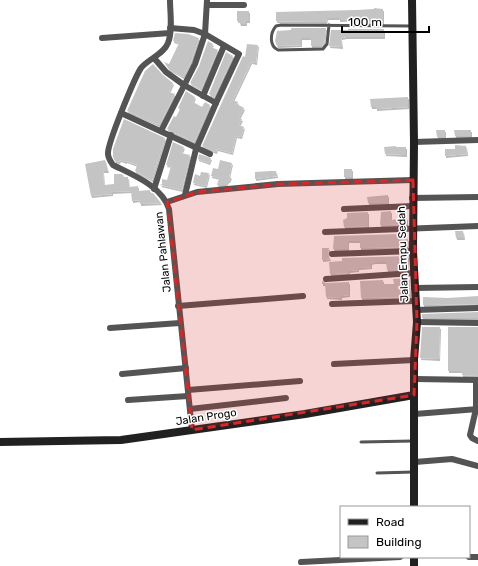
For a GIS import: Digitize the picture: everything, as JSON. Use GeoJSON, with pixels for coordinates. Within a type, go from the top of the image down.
{"type":"FeatureCollection","features":[{"type":"Feature","properties":{"kind":"street","name":"Jalan Pahlawan"},"geometry":{"type":"LineString","coordinates":[[170,0],[170,30],[167,46],[154,58],[144,64],[138,73],[121,113],[109,146],[108,154],[109,160],[113,165],[154,188],[167,202],[169,209],[192,430]]}},
{"type":"Feature","properties":{"kind":"street","name":"Jalan Empu Sedah"},"geometry":{"type":"LineString","coordinates":[[412,0],[411,26],[414,142],[412,228],[413,273],[417,322],[414,360],[414,506]]}},
{"type":"Feature","properties":{"kind":"street"},"geometry":{"type":"LineString","coordinates":[[161,130],[195,64],[205,34],[207,3],[244,5]]}},
{"type":"Feature","properties":{"kind":"street"},"geometry":{"type":"LineString","coordinates":[[102,38],[170,30],[194,30],[205,34],[239,54],[196,148],[185,195]]}},
{"type":"Feature","properties":{"kind":"street"},"geometry":{"type":"LineString","coordinates":[[202,96],[224,46]]}},
{"type":"Feature","properties":{"kind":"street"},"geometry":{"type":"LineString","coordinates":[[154,58],[166,72],[184,86],[216,103]]}},
{"type":"Feature","properties":{"kind":"street"},"geometry":{"type":"LineString","coordinates":[[121,113],[161,130],[210,154]]}},
{"type":"Feature","properties":{"kind":"street"},"geometry":{"type":"LineString","coordinates":[[154,188],[171,135]]}},
{"type":"Feature","properties":{"kind":"street"},"geometry":{"type":"LineString","coordinates":[[414,142],[478,140]]}},
{"type":"Feature","properties":{"kind":"street"},"geometry":{"type":"LineString","coordinates":[[167,202],[197,192],[278,184],[412,180]]}},
{"type":"Feature","properties":{"kind":"street"},"geometry":{"type":"LineString","coordinates":[[344,210],[412,202],[478,197]]}},
{"type":"Feature","properties":{"kind":"street"},"geometry":{"type":"LineString","coordinates":[[324,232],[478,226]]}},
{"type":"Feature","properties":{"kind":"street"},"geometry":{"type":"LineString","coordinates":[[332,254],[413,251]]}},
{"type":"Feature","properties":{"kind":"street"},"geometry":{"type":"LineString","coordinates":[[326,279],[413,273]]}},
{"type":"Feature","properties":{"kind":"street"},"geometry":{"type":"LineString","coordinates":[[414,288],[478,287]]}},
{"type":"Feature","properties":{"kind":"street"},"geometry":{"type":"LineString","coordinates":[[178,306],[303,296]]}},
{"type":"Feature","properties":{"kind":"street"},"geometry":{"type":"LineString","coordinates":[[332,304],[415,301]]}},
{"type":"Feature","properties":{"kind":"street"},"geometry":{"type":"LineString","coordinates":[[416,310],[478,308]]}},
{"type":"Feature","properties":{"kind":"street"},"geometry":{"type":"LineString","coordinates":[[417,322],[478,322]]}},
{"type":"Feature","properties":{"kind":"street"},"geometry":{"type":"LineString","coordinates":[[110,328],[180,323]]}},
{"type":"Feature","properties":{"kind":"street"},"geometry":{"type":"LineString","coordinates":[[334,364],[414,360]]}},
{"type":"Feature","properties":{"kind":"street"},"geometry":{"type":"LineString","coordinates":[[122,374],[186,368]]}},
{"type":"Feature","properties":{"kind":"street"},"geometry":{"type":"LineString","coordinates":[[415,379],[477,380],[477,409],[470,436],[478,441]]}},
{"type":"Feature","properties":{"kind":"street"},"geometry":{"type":"LineString","coordinates":[[128,400],[300,381]]}},
{"type":"Feature","properties":{"kind":"street","name":"Jalan Progo"},"geometry":{"type":"LineString","coordinates":[[0,442],[121,440],[305,414],[414,395]]}},
{"type":"Feature","properties":{"kind":"street"},"geometry":{"type":"LineString","coordinates":[[190,409],[286,398]]}},
{"type":"Feature","properties":{"kind":"street"},"geometry":{"type":"LineString","coordinates":[[415,414],[477,409]]}},
{"type":"Feature","properties":{"kind":"street"},"geometry":{"type":"LineString","coordinates":[[415,462],[452,459],[478,466]]}},
{"type":"Feature","properties":{"kind":"street"},"geometry":{"type":"LineString","coordinates":[[301,562],[380,558]]}},
{"type":"Feature","properties":{"kind":"lane"},"geometry":{"type":"LineString","coordinates":[[329,26],[327,44],[323,49],[278,50],[272,45],[273,31],[276,26],[329,26],[411,26]]}},
{"type":"Feature","properties":{"kind":"lane"},"geometry":{"type":"LineString","coordinates":[[361,442],[415,441]]}},
{"type":"Feature","properties":{"kind":"lane"},"geometry":{"type":"LineString","coordinates":[[377,473],[414,472]]}},
{"type":"Feature","properties":{"kind":"highlighted area"},"geometry":{"type":"Polygon","coordinates":[[[413,180],[417,322],[414,395],[192,430],[167,202],[197,192],[278,184],[413,180]]]}},
{"type":"Feature","properties":{"kind":"building"},"geometry":{"type":"Polygon","coordinates":[[[374,8],[383,9],[383,23],[366,23],[365,19],[339,20],[339,18],[327,18],[326,22],[276,21],[276,12],[356,10],[374,8]]]}},
{"type":"Feature","properties":{"kind":"building"},"geometry":{"type":"Polygon","coordinates":[[[237,11],[249,11],[249,21],[246,21],[246,24],[240,24],[239,21],[237,21],[237,11]]]}},
{"type":"Feature","properties":{"kind":"building"},"geometry":{"type":"Polygon","coordinates":[[[291,28],[326,28],[324,43],[322,46],[311,46],[311,38],[301,38],[301,45],[277,46],[275,41],[277,31],[291,30],[291,28]]]}},
{"type":"Feature","properties":{"kind":"building"},"geometry":{"type":"Polygon","coordinates":[[[384,29],[384,37],[346,37],[341,38],[342,47],[329,46],[331,30],[384,29]]]}},
{"type":"Feature","properties":{"kind":"building"},"geometry":{"type":"Polygon","coordinates":[[[175,33],[188,34],[199,38],[191,62],[183,77],[169,69],[164,62],[169,64],[179,43],[173,41],[175,33]]]}},
{"type":"Feature","properties":{"kind":"building"},"geometry":{"type":"Polygon","coordinates":[[[208,41],[213,44],[211,47],[218,50],[201,89],[190,83],[199,66],[208,41]]]}},
{"type":"Feature","properties":{"kind":"building"},"geometry":{"type":"Polygon","coordinates":[[[247,44],[258,45],[256,63],[251,62],[233,100],[238,102],[237,104],[244,108],[239,118],[242,119],[239,125],[244,127],[241,137],[236,136],[232,153],[217,149],[216,152],[202,146],[243,56],[245,57],[247,44]]]}},
{"type":"Feature","properties":{"kind":"building"},"geometry":{"type":"Polygon","coordinates":[[[226,52],[233,56],[214,97],[209,94],[226,52]]]}},
{"type":"Feature","properties":{"kind":"building"},"geometry":{"type":"Polygon","coordinates":[[[153,64],[173,83],[169,92],[175,94],[159,125],[127,111],[145,71],[153,64]]]}},
{"type":"Feature","properties":{"kind":"building"},"geometry":{"type":"Polygon","coordinates":[[[186,91],[195,97],[193,102],[202,107],[205,102],[210,105],[194,142],[167,129],[174,116],[176,117],[180,109],[178,108],[186,91]]]}},
{"type":"Feature","properties":{"kind":"building"},"geometry":{"type":"Polygon","coordinates":[[[408,97],[408,107],[376,109],[376,107],[371,107],[370,99],[408,97]]]}},
{"type":"Feature","properties":{"kind":"building"},"geometry":{"type":"Polygon","coordinates":[[[124,119],[165,138],[152,180],[135,171],[137,165],[126,161],[115,161],[113,157],[113,149],[124,119]]]}},
{"type":"Feature","properties":{"kind":"building"},"geometry":{"type":"Polygon","coordinates":[[[436,130],[445,130],[445,137],[437,137],[436,130]]]}},
{"type":"Feature","properties":{"kind":"building"},"geometry":{"type":"Polygon","coordinates":[[[454,130],[471,130],[471,136],[455,136],[454,130]]]}},
{"type":"Feature","properties":{"kind":"building"},"geometry":{"type":"Polygon","coordinates":[[[173,142],[184,147],[181,153],[190,155],[182,190],[160,185],[162,184],[162,179],[167,180],[171,166],[166,165],[173,142]]]}},
{"type":"Feature","properties":{"kind":"building"},"geometry":{"type":"Polygon","coordinates":[[[455,145],[466,146],[467,154],[445,156],[445,149],[455,149],[455,145]]]}},
{"type":"Feature","properties":{"kind":"building"},"geometry":{"type":"Polygon","coordinates":[[[384,147],[406,147],[406,155],[385,154],[384,147]]]}},
{"type":"Feature","properties":{"kind":"building"},"geometry":{"type":"Polygon","coordinates":[[[199,154],[211,158],[209,163],[198,159],[199,154]]]}},
{"type":"Feature","properties":{"kind":"building"},"geometry":{"type":"Polygon","coordinates":[[[105,160],[108,171],[103,171],[104,185],[114,184],[114,174],[121,174],[124,177],[128,177],[129,187],[138,186],[138,191],[150,190],[150,193],[153,193],[161,203],[140,204],[140,200],[132,201],[131,191],[112,192],[112,194],[91,196],[85,164],[105,160]]]}},
{"type":"Feature","properties":{"kind":"building"},"geometry":{"type":"Polygon","coordinates":[[[220,160],[232,163],[229,176],[231,177],[226,185],[217,185],[219,178],[211,176],[213,168],[218,169],[220,160]]]}},
{"type":"Feature","properties":{"kind":"building"},"geometry":{"type":"Polygon","coordinates":[[[344,169],[352,169],[352,177],[344,177],[344,169]]]}},
{"type":"Feature","properties":{"kind":"building"},"geometry":{"type":"Polygon","coordinates":[[[276,171],[277,176],[255,179],[255,172],[276,171]]]}},
{"type":"Feature","properties":{"kind":"building"},"geometry":{"type":"Polygon","coordinates":[[[201,172],[209,173],[206,186],[193,183],[195,174],[200,176],[201,172]]]}},
{"type":"Feature","properties":{"kind":"building"},"geometry":{"type":"Polygon","coordinates":[[[388,195],[388,203],[368,203],[367,197],[388,195]]]}},
{"type":"Feature","properties":{"kind":"building"},"geometry":{"type":"Polygon","coordinates":[[[391,211],[391,220],[407,218],[407,224],[380,225],[381,212],[391,211]]]}},
{"type":"Feature","properties":{"kind":"building"},"geometry":{"type":"Polygon","coordinates":[[[368,212],[368,226],[344,227],[343,220],[347,218],[347,213],[368,212]]]}},
{"type":"Feature","properties":{"kind":"building"},"geometry":{"type":"Polygon","coordinates":[[[455,231],[463,231],[464,238],[456,238],[455,231]]]}},
{"type":"Feature","properties":{"kind":"building"},"geometry":{"type":"Polygon","coordinates":[[[400,234],[401,240],[408,239],[408,247],[360,248],[360,241],[348,241],[348,249],[333,249],[334,236],[400,234]]]}},
{"type":"Feature","properties":{"kind":"building"},"geometry":{"type":"Polygon","coordinates":[[[322,248],[329,248],[328,255],[330,259],[322,260],[322,248]]]}},
{"type":"Feature","properties":{"kind":"building"},"geometry":{"type":"Polygon","coordinates":[[[408,256],[408,269],[387,270],[386,262],[374,262],[371,263],[371,267],[358,268],[358,270],[349,271],[349,273],[330,274],[329,262],[342,261],[342,258],[408,256]]]}},
{"type":"Feature","properties":{"kind":"building"},"geometry":{"type":"Polygon","coordinates":[[[409,278],[410,297],[361,298],[360,281],[383,280],[383,284],[394,284],[393,279],[409,278]]]}},
{"type":"Feature","properties":{"kind":"building"},"geometry":{"type":"Polygon","coordinates":[[[322,281],[326,283],[349,282],[349,295],[341,296],[341,298],[326,297],[325,284],[322,284],[322,281]]]}},
{"type":"Feature","properties":{"kind":"building"},"geometry":{"type":"Polygon","coordinates":[[[478,296],[478,304],[423,305],[423,297],[448,298],[478,296]]]}},
{"type":"Feature","properties":{"kind":"building"},"geometry":{"type":"Polygon","coordinates":[[[478,312],[478,318],[422,318],[422,314],[478,312]]]}},
{"type":"Feature","properties":{"kind":"building"},"geometry":{"type":"Polygon","coordinates":[[[422,327],[440,327],[439,359],[420,358],[422,327]]]}},
{"type":"Feature","properties":{"kind":"building"},"geometry":{"type":"Polygon","coordinates":[[[448,327],[478,327],[478,376],[462,375],[462,371],[448,371],[448,327]]]}}]}
